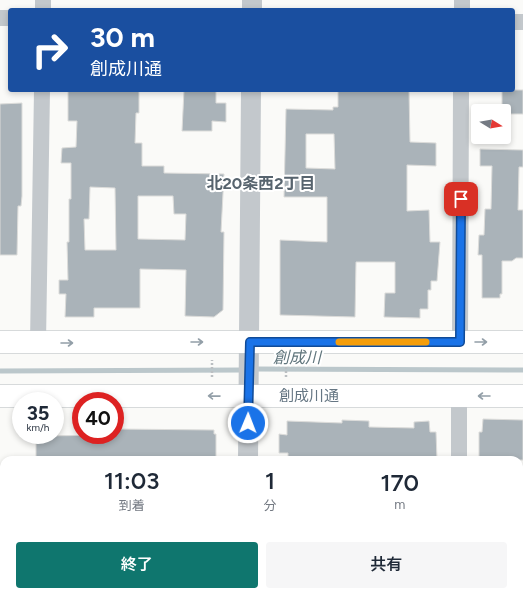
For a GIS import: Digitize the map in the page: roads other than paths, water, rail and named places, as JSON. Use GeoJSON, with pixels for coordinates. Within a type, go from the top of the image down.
{"type":"FeatureCollection","features":[{"type":"Feature","properties":{"kind":"highway"},"geometry":{"type":"LineString","coordinates":[[0,342],[249,349],[460,342],[523,342]]}},
{"type":"Feature","properties":{"kind":"highway","name":"創成川通"},"geometry":{"type":"LineString","coordinates":[[0,396],[249,390],[459,396],[523,396]]}},
{"type":"Feature","properties":{"kind":"street"},"geometry":{"type":"LineString","coordinates":[[38,343],[42,92]]}},
{"type":"Feature","properties":{"kind":"street"},"geometry":{"type":"LineString","coordinates":[[248,456],[251,92]]}},
{"type":"Feature","properties":{"kind":"street"},"geometry":{"type":"LineString","coordinates":[[460,342],[461,92]]}},
{"type":"Feature","properties":{"kind":"street"},"geometry":{"type":"LineString","coordinates":[[459,396],[459,456]]}},
{"type":"Feature","properties":{"kind":"waterway","name":"創成川"},"geometry":{"type":"LineString","coordinates":[[253,369],[523,370]]}},
{"type":"Feature","properties":{"kind":"waterway","name":"創成川"},"geometry":{"type":"LineString","coordinates":[[0,371],[245,370]]}},
{"type":"Feature","properties":{"kind":"district","name":"北20条西2丁目"},"geometry":{"type":"Point","coordinates":[261,183]}}]}
